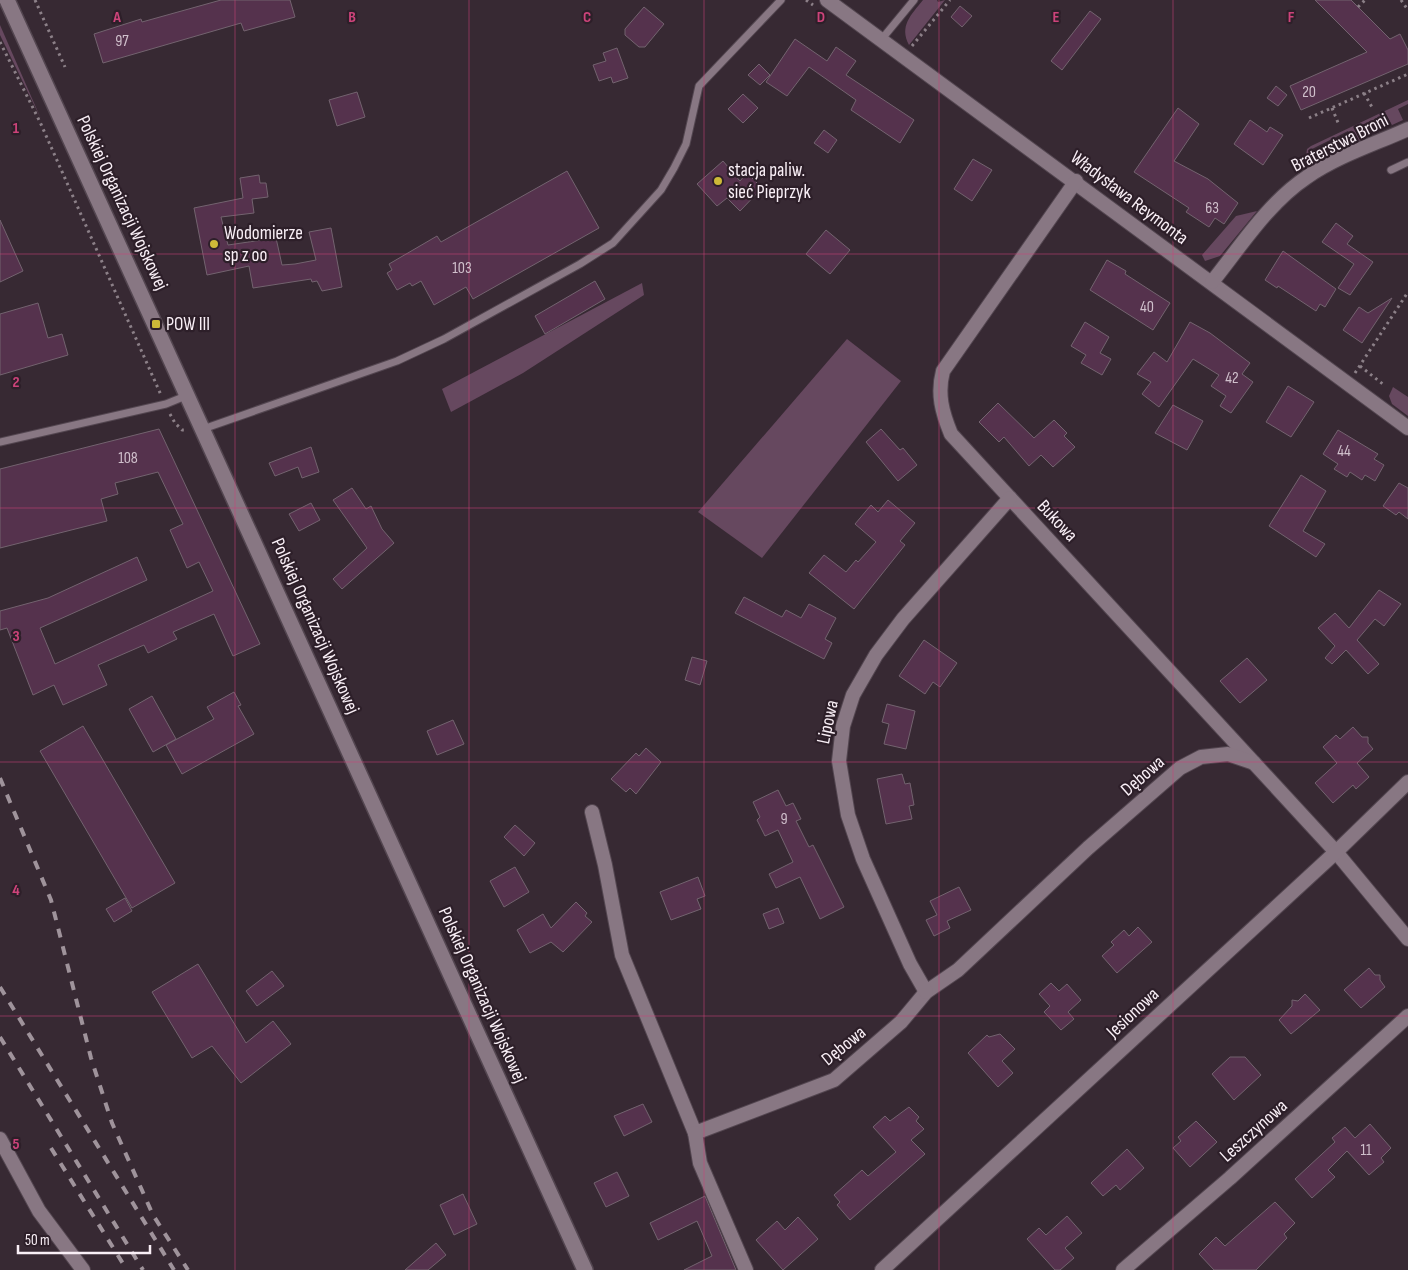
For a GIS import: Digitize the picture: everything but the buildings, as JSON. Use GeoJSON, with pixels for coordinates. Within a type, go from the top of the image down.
{"type":"FeatureCollection","features":[{"type":"Feature","properties":{"kind":"main road","name":"Polskiej Organizacji Wojskowej"},"geometry":{"type":"LineString","coordinates":[[7,0],[204,429],[585,1270]]}},
{"type":"Feature","properties":{"kind":"street","name":"Władysława Reymonta"},"geometry":{"type":"LineString","coordinates":[[827,0],[1076,181],[1408,428]]}},
{"type":"Feature","properties":{"kind":"street","name":"Braterstwa Broni"},"geometry":{"type":"LineString","coordinates":[[1212,282],[1267,213],[1300,182],[1326,166],[1408,129]]}},
{"type":"Feature","properties":{"kind":"street","name":"Bukowa"},"geometry":{"type":"LineString","coordinates":[[1076,181],[943,371],[940,384],[942,414],[951,434],[1336,852]]}},
{"type":"Feature","properties":{"kind":"street","name":"Lipowa"},"geometry":{"type":"LineString","coordinates":[[926,992],[910,964],[867,868],[848,816],[840,760],[843,726],[853,695],[876,655],[903,619],[1010,498]]}},
{"type":"Feature","properties":{"kind":"street","name":"Dębowa"},"geometry":{"type":"LineString","coordinates":[[695,1133],[786,1100],[834,1080],[901,1022],[926,992],[958,970],[1088,848],[1180,768],[1200,757],[1228,754],[1254,762]]}},
{"type":"Feature","properties":{"kind":"street","name":"Jesionowa"},"geometry":{"type":"LineString","coordinates":[[882,1270],[1336,852],[1408,782]]}},
{"type":"Feature","properties":{"kind":"street"},"geometry":{"type":"LineString","coordinates":[[592,812],[622,955],[695,1133],[700,1162],[746,1270]]}},
{"type":"Feature","properties":{"kind":"street"},"geometry":{"type":"LineString","coordinates":[[1336,852],[1408,939]]}},
{"type":"Feature","properties":{"kind":"street","name":"Leszczynowa"},"geometry":{"type":"LineString","coordinates":[[1123,1270],[1230,1178],[1408,1016]]}},
{"type":"Feature","properties":{"kind":"street"},"geometry":{"type":"LineString","coordinates":[[0,1140],[40,1211],[83,1270]]}},
{"type":"Feature","properties":{"kind":"lane"},"geometry":{"type":"LineString","coordinates":[[204,429],[397,361],[452,334],[580,264],[612,243],[661,190],[674,168],[686,144],[699,86],[781,0]]}},
{"type":"Feature","properties":{"kind":"lane"},"geometry":{"type":"LineString","coordinates":[[881,40],[914,0]]}},
{"type":"Feature","properties":{"kind":"lane"},"geometry":{"type":"LineString","coordinates":[[1391,170],[1408,162]]}},
{"type":"Feature","properties":{"kind":"lane"},"geometry":{"type":"LineString","coordinates":[[0,442],[166,404],[188,395]]}},
{"type":"Feature","properties":{"kind":"path"},"geometry":{"type":"LineString","coordinates":[[35,0],[65,68]]}},
{"type":"Feature","properties":{"kind":"path"},"geometry":{"type":"LineString","coordinates":[[903,56],[950,0]]}},
{"type":"Feature","properties":{"kind":"path"},"geometry":{"type":"LineString","coordinates":[[1358,7],[1365,0]]}},
{"type":"Feature","properties":{"kind":"path"},"geometry":{"type":"LineString","coordinates":[[1401,0],[1408,10]]}},
{"type":"Feature","properties":{"kind":"path"},"geometry":{"type":"LineString","coordinates":[[0,42],[40,122],[175,423],[182,430],[204,429]]}},
{"type":"Feature","properties":{"kind":"path"},"geometry":{"type":"LineString","coordinates":[[1309,118],[1408,74]]}},
{"type":"Feature","properties":{"kind":"path"},"geometry":{"type":"LineString","coordinates":[[1364,93],[1373,109]]}},
{"type":"Feature","properties":{"kind":"path"},"geometry":{"type":"LineString","coordinates":[[1332,108],[1340,125]]}},
{"type":"Feature","properties":{"kind":"path"},"geometry":{"type":"LineString","coordinates":[[1348,383],[1408,292]]}},
{"type":"Feature","properties":{"kind":"path"},"geometry":{"type":"LineString","coordinates":[[1360,366],[1384,385]]}},
{"type":"Feature","properties":{"kind":"shaded area"},"geometry":{"type":"Polygon","coordinates":[[[923,0],[937,0],[938,2],[945,0],[909,45],[905,32],[906,26],[923,0]]]}},
{"type":"Feature","properties":{"kind":"shaded area"},"geometry":{"type":"Polygon","coordinates":[[[0,25],[41,119],[0,35],[0,25]]]}},
{"type":"Feature","properties":{"kind":"shaded area"},"geometry":{"type":"Polygon","coordinates":[[[1408,100],[1408,104],[1398,109],[1403,120],[1392,125],[1386,114],[1356,128],[1361,140],[1355,142],[1348,131],[1312,149],[1318,160],[1311,161],[1306,156],[1307,149],[1311,146],[1408,100]]]}},
{"type":"Feature","properties":{"kind":"shaded area"},"geometry":{"type":"Polygon","coordinates":[[[1257,211],[1220,256],[1205,261],[1202,255],[1236,216],[1257,211]]]}},
{"type":"Feature","properties":{"kind":"shaded area"},"geometry":{"type":"Polygon","coordinates":[[[642,283],[644,295],[523,373],[451,412],[442,389],[642,283]]]}},
{"type":"Feature","properties":{"kind":"shaded area"},"geometry":{"type":"Polygon","coordinates":[[[847,339],[901,381],[762,558],[698,512],[847,339]]]}},
{"type":"Feature","properties":{"kind":"shaded area"},"geometry":{"type":"Polygon","coordinates":[[[1393,387],[1408,397],[1408,416],[1392,404],[1389,396],[1393,387]]]}},
{"type":"Feature","properties":{"kind":"railway"},"geometry":{"type":"LineString","coordinates":[[0,778],[51,900],[91,1058],[112,1123],[153,1215],[188,1270]]}},
{"type":"Feature","properties":{"kind":"railway"},"geometry":{"type":"LineString","coordinates":[[0,987],[174,1270]]}},
{"type":"Feature","properties":{"kind":"railway"},"geometry":{"type":"LineString","coordinates":[[0,1037],[143,1270]]}},
{"type":"Feature","properties":{"kind":"railway"},"geometry":{"type":"LineString","coordinates":[[51,1148],[127,1270]]}},
{"type":"Feature","properties":{"kind":"place","name":"stacja paliw. sieć Pieprzyk"},"geometry":{"type":"Point","coordinates":[718,181]}},
{"type":"Feature","properties":{"kind":"place","name":"Wodomierze sp z oo"},"geometry":{"type":"Point","coordinates":[214,244]}},
{"type":"Feature","properties":{"kind":"place","name":"POW III"},"geometry":{"type":"Point","coordinates":[156,324]}}]}
